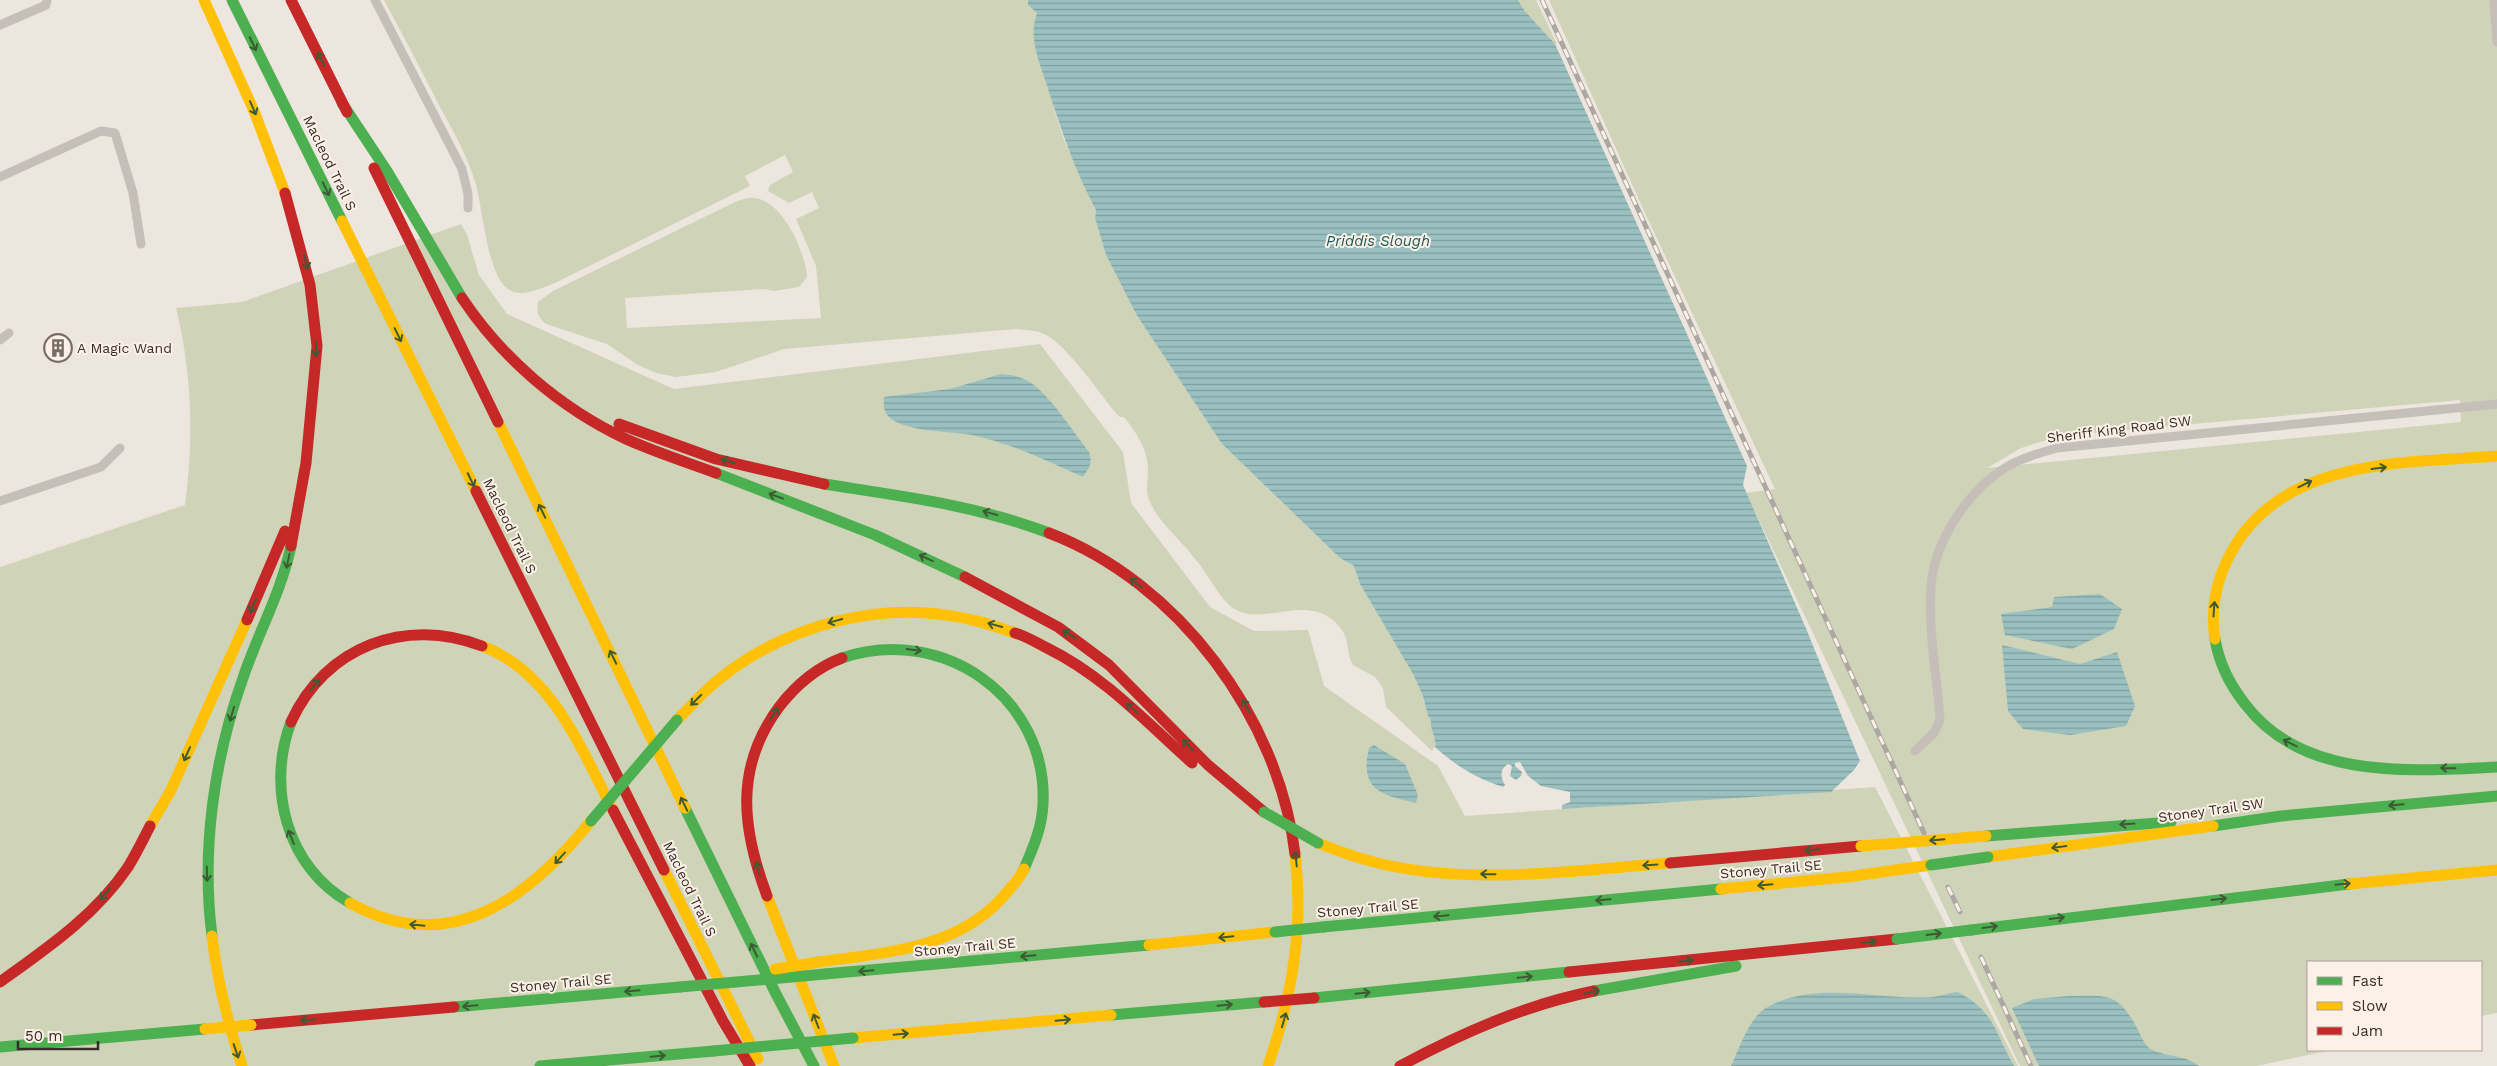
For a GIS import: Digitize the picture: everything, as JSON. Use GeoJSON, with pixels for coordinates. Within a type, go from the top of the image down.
{"type":"FeatureCollection","features":[{"type":"Feature","properties":{"kind":"highway"},"geometry":{"type":"LineString","coordinates":[[204,0],[270,145],[288,197],[307,264],[317,345],[306,462],[287,567],[274,604],[257,641],[231,714],[214,788],[210,825],[207,863],[212,942],[223,1008],[242,1066]]}},
{"type":"Feature","properties":{"kind":"highway","name":"Macleod Trail S"},"geometry":{"type":"LineString","coordinates":[[232,0],[761,1066]]}},
{"type":"Feature","properties":{"kind":"highway"},"geometry":{"type":"LineString","coordinates":[[292,0],[776,994],[814,1066]]}},
{"type":"Feature","properties":{"kind":"highway"},"geometry":{"type":"LineString","coordinates":[[342,103],[385,168],[458,293],[490,336],[531,377],[574,409],[620,436],[679,460],[795,502],[875,535],[967,578],[1058,627],[1109,665],[1208,765],[1252,803],[1318,843],[1349,856],[1423,872],[1506,874],[1669,864],[2104,826],[2281,816]]}},
{"type":"Feature","properties":{"kind":"highway"},"geometry":{"type":"LineString","coordinates":[[531,377],[627,427],[724,460],[796,479],[960,506],[1026,524],[1070,542],[1104,561],[1139,584],[1167,608],[1208,650],[1242,698],[1257,726],[1273,764],[1290,823],[1298,879],[1298,947],[1288,1006],[1268,1066]]}},
{"type":"Feature","properties":{"kind":"highway"},"geometry":{"type":"LineString","coordinates":[[2497,457],[2365,470],[2315,479],[2284,494],[2254,519],[2238,540],[2222,573],[2214,606],[2214,622],[2216,647],[2238,696],[2256,719],[2280,738],[2306,752],[2340,762],[2383,769],[2497,767]]}},
{"type":"Feature","properties":{"kind":"highway"},"geometry":{"type":"LineString","coordinates":[[0,982],[65,935],[97,903],[127,868],[150,829],[171,790],[279,549],[306,462]]}},
{"type":"Feature","properties":{"kind":"highway"},"geometry":{"type":"LineString","coordinates":[[750,1066],[723,1022],[573,733],[542,688],[505,658],[471,641],[439,633],[395,636],[371,642],[334,665],[313,686],[289,726],[280,765],[280,785],[285,822],[292,841],[315,876],[342,901],[381,919],[426,926],[450,924],[490,910],[540,877],[555,864],[591,821],[677,720],[733,667],[755,652],[792,634],[831,621],[864,614],[904,611],[953,614],[1006,628],[1036,640],[1073,661],[1105,683],[1202,772],[1223,788],[1252,803]]}},
{"type":"Feature","properties":{"kind":"highway"},"geometry":{"type":"LineString","coordinates":[[709,984],[769,970],[819,962],[910,948],[931,942],[964,928],[1002,899],[1020,879],[1032,854],[1040,828],[1044,801],[1042,772],[1027,728],[1011,703],[992,684],[955,660],[929,652],[903,648],[850,654],[823,666],[798,684],[780,705],[765,728],[751,761],[746,796],[749,835],[758,870],[770,908],[834,1066]]}},
{"type":"Feature","properties":{"kind":"highway","name":"Stoney Trail SW"},"geometry":{"type":"LineString","coordinates":[[1931,865],[2281,816],[2497,796]]}},
{"type":"Feature","properties":{"kind":"highway","name":"Stoney Trail SE"},"geometry":{"type":"LineString","coordinates":[[0,1047],[1077,952],[1865,874],[1931,865]]}},
{"type":"Feature","properties":{"kind":"highway"},"geometry":{"type":"LineString","coordinates":[[540,1066],[1314,998],[1841,946],[2295,889],[2497,870]]}},
{"type":"Feature","properties":{"kind":"highway"},"geometry":{"type":"LineString","coordinates":[[1400,1066],[1446,1041],[1495,1020],[1568,996],[1841,946]]}},
{"type":"Feature","properties":{"kind":"highway"},"geometry":{"type":"LineString","coordinates":[[1412,1066],[1446,1041]]}},
{"type":"Feature","properties":{"kind":"street"},"geometry":{"type":"LineString","coordinates":[[0,25],[46,5],[47,0]]}},
{"type":"Feature","properties":{"kind":"street"},"geometry":{"type":"LineString","coordinates":[[375,0],[462,169],[468,194],[468,208]]}},
{"type":"Feature","properties":{"kind":"street"},"geometry":{"type":"LineString","coordinates":[[2494,0],[2497,42]]}},
{"type":"Feature","properties":{"kind":"street"},"geometry":{"type":"LineString","coordinates":[[0,177],[101,131],[115,133],[133,194],[141,244]]}},
{"type":"Feature","properties":{"kind":"street"},"geometry":{"type":"LineString","coordinates":[[0,340],[9,333]]}},
{"type":"Feature","properties":{"kind":"street","name":"Sheriff King Road SW"},"geometry":{"type":"LineString","coordinates":[[1915,751],[1934,734],[1940,720],[1931,598],[1935,564],[1949,532],[1971,497],[1987,481],[2008,466],[2031,455],[2057,448],[2497,404]]}},
{"type":"Feature","properties":{"kind":"street"},"geometry":{"type":"LineString","coordinates":[[0,501],[101,467],[120,448]]}},
{"type":"Feature","properties":{"kind":"green space"},"geometry":{"type":"Polygon","coordinates":[[[384,0],[1028,0],[1028,5],[1037,13],[1054,109],[1064,140],[1096,210],[1095,218],[1106,255],[1136,314],[1222,444],[1340,558],[1354,566],[1360,584],[1413,674],[1423,696],[1428,716],[1431,719],[1435,740],[1432,751],[1386,707],[1383,688],[1375,677],[1353,665],[1342,630],[1329,617],[1314,611],[1299,610],[1253,614],[1239,612],[1227,603],[1200,565],[1164,524],[1153,508],[1147,493],[1148,462],[1144,448],[1133,430],[1124,417],[1120,417],[1115,412],[1064,349],[1043,333],[1016,329],[784,349],[716,372],[676,377],[656,373],[638,365],[607,344],[546,324],[537,309],[538,302],[553,291],[735,202],[752,198],[765,201],[774,208],[791,229],[802,254],[807,277],[799,287],[774,291],[764,289],[625,298],[627,328],[821,318],[816,266],[796,219],[819,208],[812,192],[789,203],[768,191],[770,185],[793,172],[785,155],[745,176],[750,186],[555,283],[532,292],[513,292],[501,281],[490,256],[479,196],[464,154],[384,0]]]}},
{"type":"Feature","properties":{"kind":"green space"},"geometry":{"type":"Polygon","coordinates":[[[1518,0],[1536,0],[1557,44],[1524,10],[1518,0]]]}},
{"type":"Feature","properties":{"kind":"green space"},"geometry":{"type":"Polygon","coordinates":[[[1549,0],[2495,0],[2497,28],[2497,1013],[2482,1016],[2482,961],[2307,961],[2307,1051],[2325,1051],[2257,1066],[2020,1066],[1746,493],[1775,489],[1645,213],[1549,0]],[[2460,400],[2059,436],[2021,448],[1987,468],[2461,422],[2460,400]]]}},
{"type":"Feature","properties":{"kind":"green space"},"geometry":{"type":"Polygon","coordinates":[[[461,224],[467,235],[479,275],[507,314],[674,389],[1040,344],[1123,452],[1131,503],[1210,607],[1254,631],[1308,630],[1324,686],[1438,766],[1465,816],[1875,787],[2018,1066],[0,1066],[0,567],[185,505],[190,455],[190,406],[185,357],[176,308],[242,302],[461,224]]]}},
{"type":"Feature","properties":{"kind":"water","name":"Priddis Slough"},"geometry":{"type":"Polygon","coordinates":[[[1028,0],[1518,0],[1524,10],[1555,44],[1747,466],[1743,485],[1805,626],[1860,761],[1854,770],[1831,792],[1562,809],[1562,805],[1570,802],[1570,792],[1541,786],[1528,776],[1520,762],[1515,763],[1515,766],[1522,772],[1521,776],[1516,780],[1510,776],[1512,766],[1508,764],[1503,768],[1502,779],[1505,785],[1503,787],[1467,771],[1435,747],[1431,719],[1428,716],[1423,696],[1413,674],[1360,584],[1354,566],[1340,558],[1222,444],[1136,314],[1106,255],[1095,218],[1096,210],[1076,168],[1060,125],[1037,54],[1034,23],[1037,13],[1028,5],[1028,0]]]}},
{"type":"Feature","properties":{"kind":"water"},"geometry":{"type":"Polygon","coordinates":[[[1001,374],[1021,378],[1036,386],[1060,414],[1089,452],[1089,468],[1083,477],[1029,453],[986,438],[920,429],[901,424],[890,418],[885,410],[884,397],[950,389],[1001,374]]]}},
{"type":"Feature","properties":{"kind":"water"},"geometry":{"type":"Polygon","coordinates":[[[2100,594],[2122,609],[2114,629],[2072,649],[2005,635],[2001,614],[2052,607],[2054,597],[2100,594]]]}},
{"type":"Feature","properties":{"kind":"water"},"geometry":{"type":"Polygon","coordinates":[[[2002,645],[2080,664],[2117,652],[2135,706],[2126,726],[2070,735],[2023,729],[2008,711],[2002,645]]]}},
{"type":"Feature","properties":{"kind":"water"},"geometry":{"type":"Polygon","coordinates":[[[1374,745],[1405,764],[1418,795],[1416,803],[1393,797],[1376,789],[1367,774],[1369,748],[1374,745]]]}},
{"type":"Feature","properties":{"kind":"water"},"geometry":{"type":"Polygon","coordinates":[[[1958,992],[1970,999],[1987,1015],[2014,1066],[1731,1066],[1754,1019],[1766,1008],[1785,999],[1826,993],[1932,997],[1958,992]]]}},
{"type":"Feature","properties":{"kind":"water"},"geometry":{"type":"Polygon","coordinates":[[[2102,996],[2110,998],[2123,1007],[2149,1048],[2188,1060],[2199,1066],[2039,1066],[2012,1008],[2034,999],[2102,996]]]}},
{"type":"Feature","properties":{"kind":"railway"},"geometry":{"type":"LineString","coordinates":[[1542,0],[1924,833]]}},
{"type":"Feature","properties":{"kind":"railway"},"geometry":{"type":"LineString","coordinates":[[1948,887],[1960,912]]}},
{"type":"Feature","properties":{"kind":"railway"},"geometry":{"type":"LineString","coordinates":[[1981,957],[2031,1066]]}},
{"type":"Feature","properties":{"kind":"traffic: fast"},"geometry":{"type":"LineString","coordinates":[[232,0],[342,221]]}},
{"type":"Feature","properties":{"kind":"traffic: fast"},"geometry":{"type":"LineString","coordinates":[[342,103],[387,171],[462,298]]}},
{"type":"Feature","properties":{"kind":"traffic: fast"},"geometry":{"type":"LineString","coordinates":[[716,473],[875,535],[965,577]]}},
{"type":"Feature","properties":{"kind":"traffic: fast"},"geometry":{"type":"LineString","coordinates":[[824,484],[910,497],[966,508],[1022,523],[1049,533]]}},
{"type":"Feature","properties":{"kind":"traffic: fast"},"geometry":{"type":"LineString","coordinates":[[212,936],[209,904],[209,838],[212,805],[224,740],[249,661],[275,597],[291,546]]}},
{"type":"Feature","properties":{"kind":"traffic: fast"},"geometry":{"type":"LineString","coordinates":[[2215,639],[2219,657],[2226,673],[2245,704],[2269,729],[2297,747],[2328,759],[2361,766],[2430,770],[2497,767]]}},
{"type":"Feature","properties":{"kind":"traffic: fast"},"geometry":{"type":"LineString","coordinates":[[842,658],[880,650],[916,651],[951,661],[982,678],[1008,702],[1028,731],[1040,766],[1043,804],[1041,821],[1024,869]]}},
{"type":"Feature","properties":{"kind":"traffic: fast"},"geometry":{"type":"LineString","coordinates":[[591,821],[677,720]]}},
{"type":"Feature","properties":{"kind":"traffic: fast"},"geometry":{"type":"LineString","coordinates":[[291,722],[284,747],[281,773],[282,799],[288,824],[297,848],[311,869],[328,888],[350,903]]}},
{"type":"Feature","properties":{"kind":"traffic: fast"},"geometry":{"type":"LineString","coordinates":[[2213,826],[2281,816],[2497,796]]}},
{"type":"Feature","properties":{"kind":"traffic: fast"},"geometry":{"type":"LineString","coordinates":[[685,808],[776,994],[814,1066]]}},
{"type":"Feature","properties":{"kind":"traffic: fast"},"geometry":{"type":"LineString","coordinates":[[1264,812],[1318,843]]}},
{"type":"Feature","properties":{"kind":"traffic: fast"},"geometry":{"type":"LineString","coordinates":[[1986,836],[2171,822]]}},
{"type":"Feature","properties":{"kind":"traffic: fast"},"geometry":{"type":"LineString","coordinates":[[1931,865],[1988,857]]}},
{"type":"Feature","properties":{"kind":"traffic: fast"},"geometry":{"type":"LineString","coordinates":[[1971,930],[2349,884]]}},
{"type":"Feature","properties":{"kind":"traffic: fast"},"geometry":{"type":"LineString","coordinates":[[1323,927],[1721,889]]}},
{"type":"Feature","properties":{"kind":"traffic: fast"},"geometry":{"type":"LineString","coordinates":[[1275,932],[1323,927]]}},
{"type":"Feature","properties":{"kind":"traffic: fast"},"geometry":{"type":"LineString","coordinates":[[1897,939],[1971,930]]}},
{"type":"Feature","properties":{"kind":"traffic: fast"},"geometry":{"type":"LineString","coordinates":[[825,974],[1149,945]]}},
{"type":"Feature","properties":{"kind":"traffic: fast"},"geometry":{"type":"LineString","coordinates":[[1594,991],[1736,966]]}},
{"type":"Feature","properties":{"kind":"traffic: fast"},"geometry":{"type":"LineString","coordinates":[[1314,998],[1569,972]]}},
{"type":"Feature","properties":{"kind":"traffic: fast"},"geometry":{"type":"LineString","coordinates":[[680,987],[825,974]]}},
{"type":"Feature","properties":{"kind":"traffic: fast"},"geometry":{"type":"LineString","coordinates":[[454,1007],[680,987]]}},
{"type":"Feature","properties":{"kind":"traffic: fast"},"geometry":{"type":"LineString","coordinates":[[1111,1015],[1264,1002]]}},
{"type":"Feature","properties":{"kind":"traffic: fast"},"geometry":{"type":"LineString","coordinates":[[0,1047],[205,1029]]}},
{"type":"Feature","properties":{"kind":"traffic: fast"},"geometry":{"type":"LineString","coordinates":[[714,1051],[853,1038]]}},
{"type":"Feature","properties":{"kind":"traffic: fast"},"geometry":{"type":"LineString","coordinates":[[540,1066],[714,1051]]}},
{"type":"Feature","properties":{"kind":"traffic: slow"},"geometry":{"type":"LineString","coordinates":[[204,0],[254,111],[285,193]]}},
{"type":"Feature","properties":{"kind":"traffic: slow"},"geometry":{"type":"LineString","coordinates":[[342,221],[476,491]]}},
{"type":"Feature","properties":{"kind":"traffic: slow"},"geometry":{"type":"LineString","coordinates":[[498,422],[685,808]]}},
{"type":"Feature","properties":{"kind":"traffic: slow"},"geometry":{"type":"LineString","coordinates":[[2215,639],[2214,605],[2222,572],[2227,561],[2254,521],[2282,498],[2314,482],[2349,471],[2424,461],[2497,456]]}},
{"type":"Feature","properties":{"kind":"traffic: slow"},"geometry":{"type":"LineString","coordinates":[[677,720],[712,685],[745,661],[774,644],[804,631],[836,621],[902,612],[935,614],[974,620],[1015,633]]}},
{"type":"Feature","properties":{"kind":"traffic: slow"},"geometry":{"type":"LineString","coordinates":[[150,826],[171,790],[247,620]]}},
{"type":"Feature","properties":{"kind":"traffic: slow"},"geometry":{"type":"LineString","coordinates":[[482,646],[506,658],[528,674],[546,693],[576,738],[613,810]]}},
{"type":"Feature","properties":{"kind":"traffic: slow"},"geometry":{"type":"LineString","coordinates":[[350,903],[387,919],[421,925],[454,922],[485,912],[514,896],[541,874],[567,849],[591,821]]}},
{"type":"Feature","properties":{"kind":"traffic: slow"},"geometry":{"type":"LineString","coordinates":[[1988,857],[2213,826]]}},
{"type":"Feature","properties":{"kind":"traffic: slow"},"geometry":{"type":"LineString","coordinates":[[1861,846],[1986,836]]}},
{"type":"Feature","properties":{"kind":"traffic: slow"},"geometry":{"type":"LineString","coordinates":[[1318,843],[1352,856],[1386,865],[1456,874],[1528,874],[1670,863]]}},
{"type":"Feature","properties":{"kind":"traffic: slow"},"geometry":{"type":"LineString","coordinates":[[1268,1066],[1284,1014],[1294,961],[1298,908],[1295,854]]}},
{"type":"Feature","properties":{"kind":"traffic: slow"},"geometry":{"type":"LineString","coordinates":[[1721,889],[1847,877],[1931,865]]}},
{"type":"Feature","properties":{"kind":"traffic: slow"},"geometry":{"type":"LineString","coordinates":[[819,962],[897,950],[946,936],[969,925],[989,910],[1015,883],[1024,869]]}},
{"type":"Feature","properties":{"kind":"traffic: slow"},"geometry":{"type":"LineString","coordinates":[[664,870],[758,1059]]}},
{"type":"Feature","properties":{"kind":"traffic: slow"},"geometry":{"type":"LineString","coordinates":[[2349,884],[2497,870]]}},
{"type":"Feature","properties":{"kind":"traffic: slow"},"geometry":{"type":"LineString","coordinates":[[767,896],[834,1066]]}},
{"type":"Feature","properties":{"kind":"traffic: slow"},"geometry":{"type":"LineString","coordinates":[[1149,945],[1275,932]]}},
{"type":"Feature","properties":{"kind":"traffic: slow"},"geometry":{"type":"LineString","coordinates":[[212,936],[224,1002],[242,1066]]}},
{"type":"Feature","properties":{"kind":"traffic: slow"},"geometry":{"type":"LineString","coordinates":[[775,969],[819,962]]}},
{"type":"Feature","properties":{"kind":"traffic: slow"},"geometry":{"type":"LineString","coordinates":[[853,1038],[1111,1015]]}},
{"type":"Feature","properties":{"kind":"traffic: slow"},"geometry":{"type":"LineString","coordinates":[[205,1029],[251,1025]]}},
{"type":"Feature","properties":{"kind":"traffic: jam"},"geometry":{"type":"LineString","coordinates":[[291,0],[347,112]]}},
{"type":"Feature","properties":{"kind":"traffic: jam"},"geometry":{"type":"LineString","coordinates":[[374,168],[498,422]]}},
{"type":"Feature","properties":{"kind":"traffic: jam"},"geometry":{"type":"LineString","coordinates":[[285,193],[310,285],[317,346],[306,463],[291,546]]}},
{"type":"Feature","properties":{"kind":"traffic: jam"},"geometry":{"type":"LineString","coordinates":[[462,298],[495,341],[514,361],[556,397],[602,427],[626,439],[716,473]]}},
{"type":"Feature","properties":{"kind":"traffic: jam"},"geometry":{"type":"LineString","coordinates":[[619,424],[716,459],[824,484]]}},
{"type":"Feature","properties":{"kind":"traffic: jam"},"geometry":{"type":"LineString","coordinates":[[476,491],[664,870]]}},
{"type":"Feature","properties":{"kind":"traffic: jam"},"geometry":{"type":"LineString","coordinates":[[247,620],[285,531]]}},
{"type":"Feature","properties":{"kind":"traffic: jam"},"geometry":{"type":"LineString","coordinates":[[1049,533],[1096,555],[1140,585],[1179,620],[1214,661],[1244,706],[1268,753],[1285,803],[1295,854]]}},
{"type":"Feature","properties":{"kind":"traffic: jam"},"geometry":{"type":"LineString","coordinates":[[965,577],[1058,627],[1109,665],[1208,765],[1264,812]]}},
{"type":"Feature","properties":{"kind":"traffic: jam"},"geometry":{"type":"LineString","coordinates":[[1015,633],[1068,659],[1087,672],[1123,700],[1192,763]]}},
{"type":"Feature","properties":{"kind":"traffic: jam"},"geometry":{"type":"LineString","coordinates":[[291,722],[306,696],[324,674],[346,657],[370,645],[397,637],[424,635],[453,638],[482,646]]}},
{"type":"Feature","properties":{"kind":"traffic: jam"},"geometry":{"type":"LineString","coordinates":[[767,896],[758,871],[748,823],[747,799],[749,776],[755,753],[765,730],[779,707],[792,691],[815,672],[842,658]]}},
{"type":"Feature","properties":{"kind":"traffic: jam"},"geometry":{"type":"LineString","coordinates":[[613,810],[723,1021],[750,1066]]}},
{"type":"Feature","properties":{"kind":"traffic: jam"},"geometry":{"type":"LineString","coordinates":[[0,982],[69,930],[101,901],[128,867],[150,826]]}},
{"type":"Feature","properties":{"kind":"traffic: jam"},"geometry":{"type":"LineString","coordinates":[[1670,863],[1861,846]]}},
{"type":"Feature","properties":{"kind":"traffic: jam"},"geometry":{"type":"LineString","coordinates":[[1569,972],[1897,939]]}},
{"type":"Feature","properties":{"kind":"traffic: jam"},"geometry":{"type":"LineString","coordinates":[[1400,1066],[1494,1021],[1543,1004],[1594,991]]}},
{"type":"Feature","properties":{"kind":"traffic: jam"},"geometry":{"type":"LineString","coordinates":[[1264,1002],[1314,998]]}},
{"type":"Feature","properties":{"kind":"traffic: jam"},"geometry":{"type":"LineString","coordinates":[[251,1025],[454,1007]]}},
{"type":"Feature","properties":{"kind":"place","name":"A Magic Wand"},"geometry":{"type":"Point","coordinates":[58,348]}}]}
